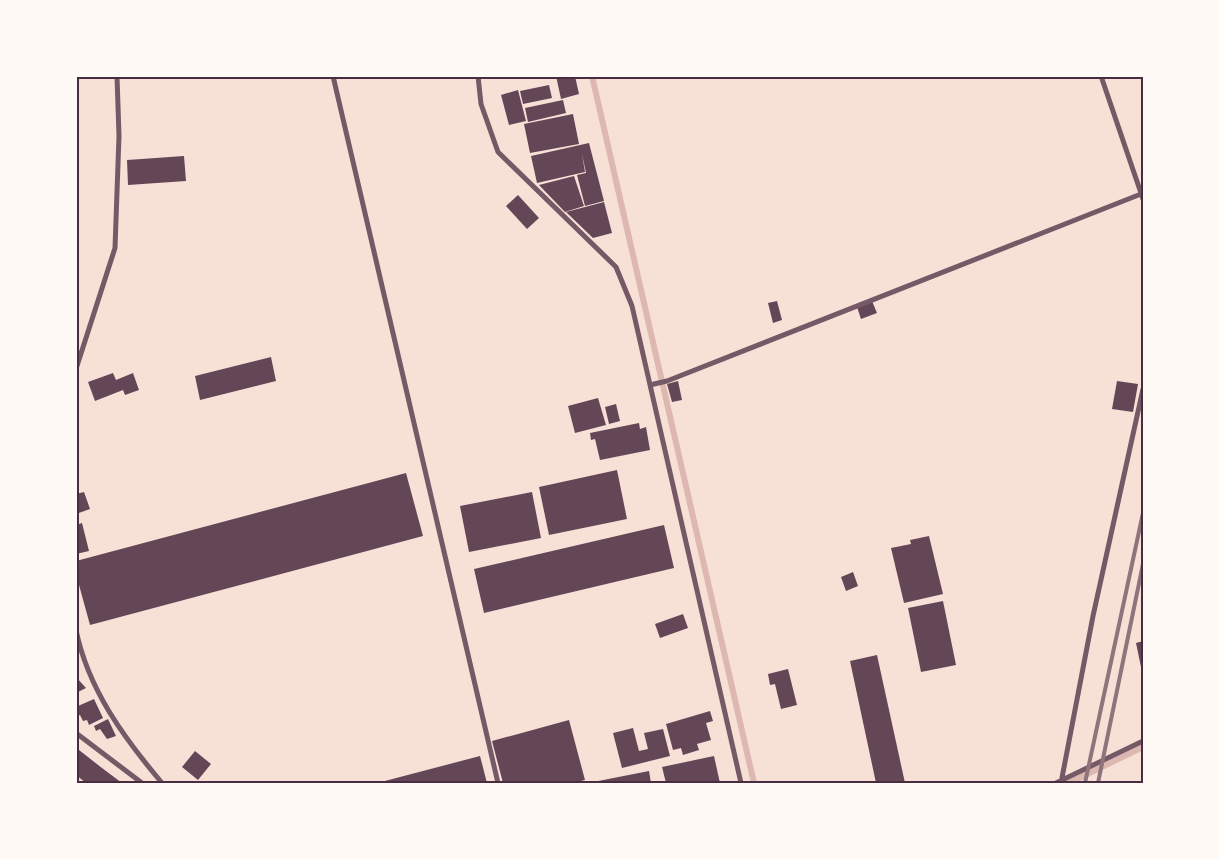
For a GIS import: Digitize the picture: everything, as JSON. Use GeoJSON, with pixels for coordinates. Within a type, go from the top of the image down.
{"type":"FeatureCollection","features":[{"type":"Feature","properties":{"kind":"street"},"geometry":{"type":"LineString","coordinates":[[76,369],[115,248],[119,136],[117,76]]}},
{"type":"Feature","properties":{"kind":"street"},"geometry":{"type":"LineString","coordinates":[[333,76],[498,783]]}},
{"type":"Feature","properties":{"kind":"street"},"geometry":{"type":"LineString","coordinates":[[478,76],[482,104],[498,152],[616,267],[632,306],[741,783]]}},
{"type":"Feature","properties":{"kind":"street"},"geometry":{"type":"LineString","coordinates":[[650,385],[666,381],[1142,196],[1100,76]]}},
{"type":"Feature","properties":{"kind":"street"},"geometry":{"type":"LineString","coordinates":[[1060,782],[1093,616],[1143,389]]}},
{"type":"Feature","properties":{"kind":"street"},"geometry":{"type":"LineString","coordinates":[[76,630],[80,650],[108,712],[133,748],[162,783]]}},
{"type":"Feature","properties":{"kind":"street"},"geometry":{"type":"LineString","coordinates":[[76,733],[142,783]]}},
{"type":"Feature","properties":{"kind":"street"},"geometry":{"type":"LineString","coordinates":[[1060,782],[1143,741]]}},
{"type":"Feature","properties":{"kind":"building"},"geometry":{"type":"Polygon","coordinates":[[[556,76],[575,76],[579,94],[561,99],[556,76]]]}},
{"type":"Feature","properties":{"kind":"building"},"geometry":{"type":"Polygon","coordinates":[[[549,85],[552,98],[523,104],[520,91],[549,85]]]}},
{"type":"Feature","properties":{"kind":"building"},"geometry":{"type":"Polygon","coordinates":[[[518,90],[526,121],[509,125],[501,95],[518,90]]]}},
{"type":"Feature","properties":{"kind":"building"},"geometry":{"type":"Polygon","coordinates":[[[563,100],[566,113],[528,122],[525,108],[563,100]]]}},
{"type":"Feature","properties":{"kind":"building"},"geometry":{"type":"Polygon","coordinates":[[[573,114],[579,144],[530,153],[524,124],[573,114]]]}},
{"type":"Feature","properties":{"kind":"building"},"geometry":{"type":"Polygon","coordinates":[[[589,143],[604,201],[585,206],[577,175],[586,173],[582,154],[585,172],[537,183],[531,156],[589,143]]]}},
{"type":"Feature","properties":{"kind":"building"},"geometry":{"type":"Polygon","coordinates":[[[184,156],[186,181],[128,185],[127,160],[184,156]]]}},
{"type":"Feature","properties":{"kind":"building"},"geometry":{"type":"Polygon","coordinates":[[[574,176],[584,206],[565,212],[539,185],[574,176]]]}},
{"type":"Feature","properties":{"kind":"building"},"geometry":{"type":"Polygon","coordinates":[[[518,195],[539,218],[527,229],[506,206],[518,195]]]}},
{"type":"Feature","properties":{"kind":"building"},"geometry":{"type":"Polygon","coordinates":[[[604,202],[612,233],[593,238],[566,212],[604,202]]]}},
{"type":"Feature","properties":{"kind":"building"},"geometry":{"type":"Polygon","coordinates":[[[777,301],[782,320],[773,323],[768,303],[777,301]]]}},
{"type":"Feature","properties":{"kind":"building"},"geometry":{"type":"Polygon","coordinates":[[[872,301],[877,313],[861,319],[857,307],[872,301]]]}},
{"type":"Feature","properties":{"kind":"building"},"geometry":{"type":"Polygon","coordinates":[[[271,357],[276,381],[200,400],[195,376],[271,357]]]}},
{"type":"Feature","properties":{"kind":"building"},"geometry":{"type":"Polygon","coordinates":[[[113,373],[116,380],[133,373],[139,390],[125,395],[123,390],[95,401],[88,382],[113,373]]]}},
{"type":"Feature","properties":{"kind":"building"},"geometry":{"type":"Polygon","coordinates":[[[678,381],[682,400],[672,402],[667,384],[678,381]]]}},
{"type":"Feature","properties":{"kind":"building"},"geometry":{"type":"Polygon","coordinates":[[[1117,381],[1138,384],[1133,412],[1112,409],[1117,381]]]}},
{"type":"Feature","properties":{"kind":"building"},"geometry":{"type":"Polygon","coordinates":[[[598,398],[606,425],[575,433],[568,406],[598,398]]]}},
{"type":"Feature","properties":{"kind":"building"},"geometry":{"type":"Polygon","coordinates":[[[616,404],[620,421],[609,424],[605,407],[616,404]]]}},
{"type":"Feature","properties":{"kind":"building"},"geometry":{"type":"Polygon","coordinates":[[[639,423],[640,429],[646,427],[650,450],[600,460],[595,439],[591,440],[590,433],[639,423]]]}},
{"type":"Feature","properties":{"kind":"building"},"geometry":{"type":"Polygon","coordinates":[[[617,470],[627,519],[549,535],[539,487],[617,470]]]}},
{"type":"Feature","properties":{"kind":"building"},"geometry":{"type":"Polygon","coordinates":[[[406,473],[423,536],[90,625],[76,574],[76,561],[406,473]]]}},
{"type":"Feature","properties":{"kind":"building"},"geometry":{"type":"Polygon","coordinates":[[[84,492],[90,509],[76,514],[76,494],[84,492]]]}},
{"type":"Feature","properties":{"kind":"building"},"geometry":{"type":"Polygon","coordinates":[[[532,492],[541,538],[469,552],[460,506],[532,492]]]}},
{"type":"Feature","properties":{"kind":"building"},"geometry":{"type":"Polygon","coordinates":[[[82,523],[89,551],[76,554],[76,525],[82,523]]]}},
{"type":"Feature","properties":{"kind":"building"},"geometry":{"type":"Polygon","coordinates":[[[664,525],[674,568],[484,613],[474,569],[664,525]]]}},
{"type":"Feature","properties":{"kind":"building"},"geometry":{"type":"Polygon","coordinates":[[[929,536],[943,594],[904,603],[891,548],[911,544],[910,540],[929,536]]]}},
{"type":"Feature","properties":{"kind":"building"},"geometry":{"type":"Polygon","coordinates":[[[853,572],[858,586],[846,591],[841,577],[853,572]]]}},
{"type":"Feature","properties":{"kind":"building"},"geometry":{"type":"Polygon","coordinates":[[[943,601],[956,665],[921,672],[908,608],[943,601]]]}},
{"type":"Feature","properties":{"kind":"building"},"geometry":{"type":"Polygon","coordinates":[[[683,614],[688,628],[660,638],[655,624],[683,614]]]}},
{"type":"Feature","properties":{"kind":"building"},"geometry":{"type":"Polygon","coordinates":[[[1143,641],[1143,667],[1141,667],[1136,643],[1143,641]]]}},
{"type":"Feature","properties":{"kind":"building"},"geometry":{"type":"Polygon","coordinates":[[[877,655],[905,783],[876,783],[850,661],[877,655]]]}},
{"type":"Feature","properties":{"kind":"building"},"geometry":{"type":"Polygon","coordinates":[[[788,669],[797,705],[781,709],[775,684],[770,685],[768,674],[788,669]]]}},
{"type":"Feature","properties":{"kind":"building"},"geometry":{"type":"Polygon","coordinates":[[[76,677],[86,688],[76,693],[76,677]]]}},
{"type":"Feature","properties":{"kind":"building"},"geometry":{"type":"Polygon","coordinates":[[[94,699],[103,718],[89,725],[87,720],[83,721],[80,715],[77,716],[76,702],[78,706],[94,699]]]}},
{"type":"Feature","properties":{"kind":"building"},"geometry":{"type":"Polygon","coordinates":[[[710,711],[713,721],[706,723],[711,740],[697,744],[699,750],[683,755],[681,748],[673,750],[666,724],[710,711]]]}},
{"type":"Feature","properties":{"kind":"building"},"geometry":{"type":"Polygon","coordinates":[[[108,719],[116,736],[107,739],[100,729],[96,731],[94,726],[108,719]]]}},
{"type":"Feature","properties":{"kind":"building"},"geometry":{"type":"Polygon","coordinates":[[[569,720],[585,780],[573,783],[503,783],[492,741],[569,720]]]}},
{"type":"Feature","properties":{"kind":"building"},"geometry":{"type":"Polygon","coordinates":[[[633,728],[639,751],[648,749],[644,733],[663,729],[670,756],[622,768],[613,733],[633,728]]]}},
{"type":"Feature","properties":{"kind":"building"},"geometry":{"type":"Polygon","coordinates":[[[79,750],[122,783],[86,783],[76,775],[76,753],[79,750]]]}},
{"type":"Feature","properties":{"kind":"building"},"geometry":{"type":"Polygon","coordinates":[[[195,751],[211,764],[198,780],[182,767],[195,751]]]}},
{"type":"Feature","properties":{"kind":"building"},"geometry":{"type":"Polygon","coordinates":[[[480,756],[487,783],[381,782],[480,756]]]}},
{"type":"Feature","properties":{"kind":"building"},"geometry":{"type":"Polygon","coordinates":[[[714,756],[720,783],[666,783],[662,767],[714,756]]]}},
{"type":"Feature","properties":{"kind":"building"},"geometry":{"type":"Polygon","coordinates":[[[649,771],[651,783],[593,782],[649,771]]]}},
{"type":"Feature","properties":{"kind":"waterway"},"geometry":{"type":"LineString","coordinates":[[592,76],[754,783]]}},
{"type":"Feature","properties":{"kind":"waterway"},"geometry":{"type":"LineString","coordinates":[[1069,783],[1143,747]]}},
{"type":"Feature","properties":{"kind":"railway"},"geometry":{"type":"LineString","coordinates":[[1085,783],[1143,513]]}},
{"type":"Feature","properties":{"kind":"railway"},"geometry":{"type":"LineString","coordinates":[[1098,783],[1143,564]]}}]}
